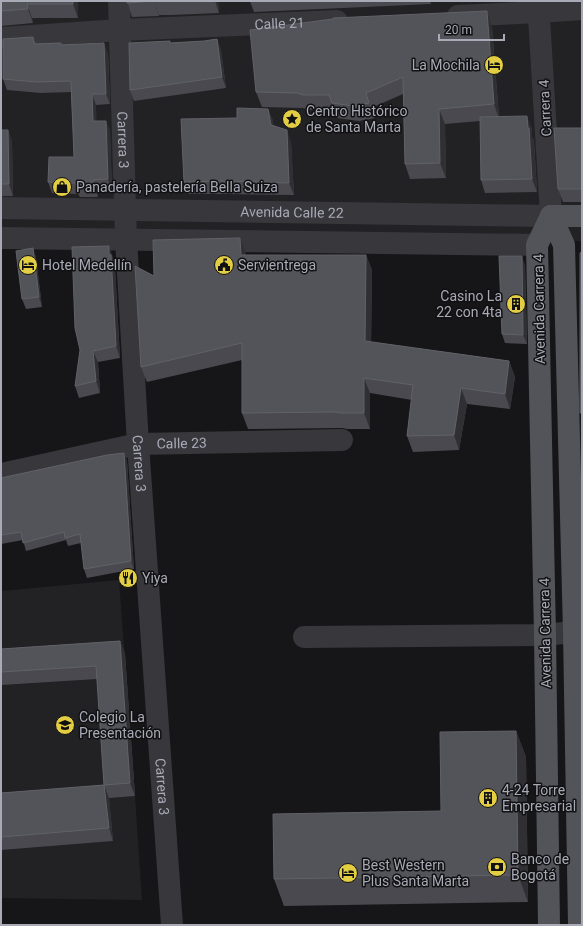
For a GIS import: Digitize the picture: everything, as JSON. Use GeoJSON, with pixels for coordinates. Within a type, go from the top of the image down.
{"type":"FeatureCollection","features":[{"type":"Feature","properties":{"kind":"main road","name":"Avenida Calle 22"},"geometry":{"type":"LineString","coordinates":[[551,216],[582,216]]}},
{"type":"Feature","properties":{"kind":"main road","name":"Avenida Carrera 4"},"geometry":{"type":"LineString","coordinates":[[550,925],[537,245],[551,216],[573,245],[578,632],[579,925]]}},
{"type":"Feature","properties":{"kind":"main road","name":"Avenida Calle 22"},"geometry":{"type":"LineString","coordinates":[[537,245],[573,245]]}},
{"type":"Feature","properties":{"kind":"street","name":"Carrera 3"},"geometry":{"type":"LineString","coordinates":[[119,1],[126,239],[138,444],[172,925]]}},
{"type":"Feature","properties":{"kind":"street"},"geometry":{"type":"LineString","coordinates":[[436,17],[538,7],[582,9]]}},
{"type":"Feature","properties":{"kind":"street","name":"Carrera 4"},"geometry":{"type":"LineString","coordinates":[[538,7],[551,216]]}},
{"type":"Feature","properties":{"kind":"street","name":"Calle 21"},"geometry":{"type":"LineString","coordinates":[[1,38],[120,30],[357,20]]}},
{"type":"Feature","properties":{"kind":"street","name":"Avenida Calle 22"},"geometry":{"type":"LineString","coordinates":[[1,208],[551,216]]}},
{"type":"Feature","properties":{"kind":"street","name":"Avenida Calle 22"},"geometry":{"type":"LineString","coordinates":[[1,238],[537,245]]}},
{"type":"Feature","properties":{"kind":"street","name":"Calle 23"},"geometry":{"type":"LineString","coordinates":[[1,474],[138,444],[342,440]]}},
{"type":"Feature","properties":{"kind":"street"},"geometry":{"type":"LineString","coordinates":[[304,637],[545,635],[578,632]]}},
{"type":"Feature","properties":{"kind":"shaded area","name":"Centro Histórico de Santa Marta"},"geometry":{"type":"Polygon","coordinates":[[[1,1],[582,1],[582,241],[1,238],[1,1]]]}},
{"type":"Feature","properties":{"kind":"shaded area","name":"Colegio La Presentación"},"geometry":{"type":"Polygon","coordinates":[[[119,580],[142,900],[1,898],[1,591],[119,580]]]}},
{"type":"Feature","properties":{"kind":"building"},"geometry":{"type":"Polygon","coordinates":[[[1,1],[73,1],[73,4],[27,4],[28,9],[1,11],[1,1]]]}},
{"type":"Feature","properties":{"kind":"building"},"geometry":{"type":"Polygon","coordinates":[[[127,1],[154,1],[127,3],[127,1]]]}},
{"type":"Feature","properties":{"kind":"building"},"geometry":{"type":"Polygon","coordinates":[[[487,11],[494,104],[439,109],[440,163],[405,164],[403,77],[366,93],[369,103],[354,106],[332,103],[329,95],[256,92],[250,30],[333,18],[487,11]]]}},
{"type":"Feature","properties":{"kind":"building"},"geometry":{"type":"Polygon","coordinates":[[[33,37],[34,44],[61,43],[61,45],[104,43],[106,94],[92,94],[93,121],[106,121],[108,179],[93,180],[94,186],[76,186],[75,183],[48,182],[49,157],[74,157],[71,81],[37,82],[3,79],[3,39],[33,37]]]}},
{"type":"Feature","properties":{"kind":"building"},"geometry":{"type":"Polygon","coordinates":[[[217,39],[222,77],[130,90],[129,43],[170,41],[170,43],[217,39]]]}},
{"type":"Feature","properties":{"kind":"building"},"geometry":{"type":"Polygon","coordinates":[[[237,108],[268,109],[271,125],[287,130],[289,183],[223,181],[184,182],[181,119],[237,118],[237,108]]]}},
{"type":"Feature","properties":{"kind":"building"},"geometry":{"type":"Polygon","coordinates":[[[527,116],[532,179],[481,180],[480,117],[527,116]]]}},
{"type":"Feature","properties":{"kind":"building"},"geometry":{"type":"Polygon","coordinates":[[[554,128],[582,128],[582,189],[558,189],[554,128]]]}},
{"type":"Feature","properties":{"kind":"building"},"geometry":{"type":"Polygon","coordinates":[[[1,130],[8,130],[9,184],[1,184],[1,130]]]}},
{"type":"Feature","properties":{"kind":"building"},"geometry":{"type":"Polygon","coordinates":[[[240,238],[241,255],[366,255],[365,341],[509,361],[505,394],[461,388],[454,435],[407,436],[413,385],[364,378],[364,413],[242,413],[242,343],[141,367],[135,266],[154,276],[153,240],[240,238]]]}},
{"type":"Feature","properties":{"kind":"building"},"geometry":{"type":"Polygon","coordinates":[[[109,246],[109,254],[111,255],[116,346],[93,351],[96,381],[75,386],[80,350],[75,328],[72,247],[109,246]]]}},
{"type":"Feature","properties":{"kind":"building"},"geometry":{"type":"Polygon","coordinates":[[[33,248],[39,297],[22,299],[16,251],[33,248]]]}},
{"type":"Feature","properties":{"kind":"building"},"geometry":{"type":"Polygon","coordinates":[[[582,251],[582,413],[580,413],[580,253],[582,251]]]}},
{"type":"Feature","properties":{"kind":"building","name":"Casino La 22 con 4ta"},"geometry":{"type":"Polygon","coordinates":[[[499,256],[522,256],[523,335],[502,334],[499,256]]]}},
{"type":"Feature","properties":{"kind":"building"},"geometry":{"type":"Polygon","coordinates":[[[124,453],[131,561],[84,569],[80,534],[65,538],[64,532],[23,543],[21,532],[1,535],[1,478],[107,455],[124,453]]]}},
{"type":"Feature","properties":{"kind":"building"},"geometry":{"type":"Polygon","coordinates":[[[120,641],[130,783],[104,785],[96,666],[1,672],[1,649],[120,641]]]}},
{"type":"Feature","properties":{"kind":"building","name":"4-24 Torre Empresarial"},"geometry":{"type":"Polygon","coordinates":[[[516,731],[518,875],[274,879],[273,814],[441,811],[440,732],[516,731]]]}},
{"type":"Feature","properties":{"kind":"building"},"geometry":{"type":"Polygon","coordinates":[[[104,785],[109,828],[1,837],[1,793],[104,785]]]}},
{"type":"Feature","properties":{"kind":"place","name":"La Mochila"},"geometry":{"type":"Point","coordinates":[494,65]}},
{"type":"Feature","properties":{"kind":"place","name":"Centro Histórico de Santa Marta"},"geometry":{"type":"Point","coordinates":[292,119]}},
{"type":"Feature","properties":{"kind":"place","name":"Panadería, pastelería Bella Suiza"},"geometry":{"type":"Point","coordinates":[62,187]}},
{"type":"Feature","properties":{"kind":"place","name":"Hotel Medellín"},"geometry":{"type":"Point","coordinates":[28,265]}},
{"type":"Feature","properties":{"kind":"place","name":"Servientrega"},"geometry":{"type":"Point","coordinates":[224,265]}},
{"type":"Feature","properties":{"kind":"place","name":"Casino La 22 con 4ta"},"geometry":{"type":"Point","coordinates":[516,304]}},
{"type":"Feature","properties":{"kind":"place","name":"Yiya"},"geometry":{"type":"Point","coordinates":[128,578]}},
{"type":"Feature","properties":{"kind":"place","name":"Colegio La Presentación"},"geometry":{"type":"Point","coordinates":[65,725]}},
{"type":"Feature","properties":{"kind":"place","name":"4-24 Torre Empresarial"},"geometry":{"type":"Point","coordinates":[488,798]}},
{"type":"Feature","properties":{"kind":"place","name":"Banco de Bogotá"},"geometry":{"type":"Point","coordinates":[497,867]}},
{"type":"Feature","properties":{"kind":"place","name":"Best Western Plus Santa Marta"},"geometry":{"type":"Point","coordinates":[348,873]}}]}
